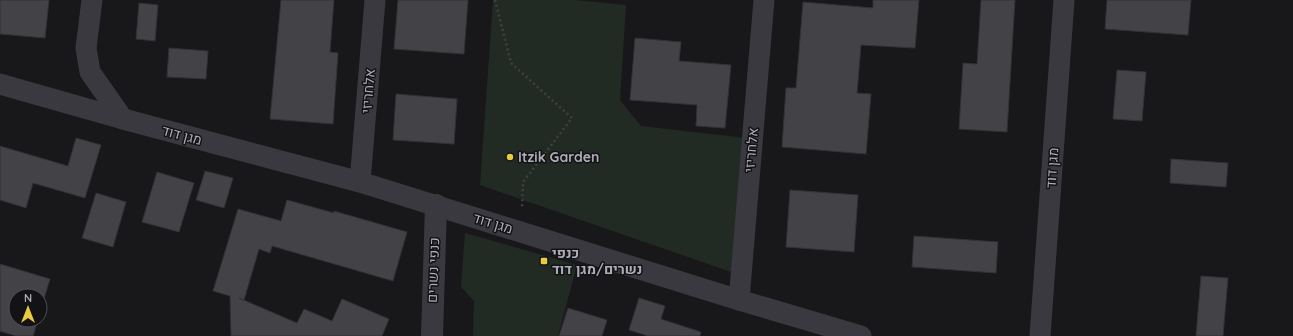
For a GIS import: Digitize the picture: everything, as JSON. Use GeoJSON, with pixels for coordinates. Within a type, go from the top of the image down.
{"type":"FeatureCollection","features":[{"type":"Feature","properties":{"kind":"street"},"geometry":{"type":"LineString","coordinates":[[92,0],[86,48],[90,72],[123,119]]}},
{"type":"Feature","properties":{"kind":"street","name":"אלחריזי"},"geometry":{"type":"LineString","coordinates":[[360,182],[375,0]]}},
{"type":"Feature","properties":{"kind":"street","name":"אלחריזי"},"geometry":{"type":"LineString","coordinates":[[739,300],[764,0]]}},
{"type":"Feature","properties":{"kind":"street","name":"מגן דוד"},"geometry":{"type":"LineString","coordinates":[[1040,336],[1064,0]]}},
{"type":"Feature","properties":{"kind":"street","name":"מגן דוד"},"geometry":{"type":"LineString","coordinates":[[0,84],[123,119],[360,182],[739,300],[861,336]]}},
{"type":"Feature","properties":{"kind":"street","name":"כנפי נשרים"},"geometry":{"type":"LineString","coordinates":[[432,336],[436,205]]}},
{"type":"Feature","properties":{"kind":"path"},"geometry":{"type":"LineString","coordinates":[[495,0],[511,63],[572,118],[523,182],[522,232]]}},
{"type":"Feature","properties":{"kind":"shaded area"},"geometry":{"type":"Polygon","coordinates":[[[493,0],[575,0],[626,5],[620,100],[641,126],[746,138],[734,273],[480,185],[493,0]]]}},
{"type":"Feature","properties":{"kind":"shaded area"},"geometry":{"type":"Polygon","coordinates":[[[465,233],[577,265],[558,336],[473,336],[474,301],[461,287],[465,233]]]}},
{"type":"Feature","properties":{"kind":"building"},"geometry":{"type":"Polygon","coordinates":[[[0,0],[49,0],[45,38],[0,34],[0,0]]]}},
{"type":"Feature","properties":{"kind":"building"},"geometry":{"type":"Polygon","coordinates":[[[281,0],[334,0],[330,52],[338,53],[333,124],[270,119],[281,0]]]}},
{"type":"Feature","properties":{"kind":"building"},"geometry":{"type":"Polygon","coordinates":[[[398,0],[468,0],[464,54],[394,49],[398,0]]]}},
{"type":"Feature","properties":{"kind":"building"},"geometry":{"type":"Polygon","coordinates":[[[873,0],[919,0],[915,48],[861,45],[857,93],[871,94],[866,154],[782,147],[786,88],[796,88],[803,2],[873,8],[873,0]]]}},
{"type":"Feature","properties":{"kind":"building"},"geometry":{"type":"Polygon","coordinates":[[[981,0],[1015,0],[1007,132],[959,129],[963,63],[977,64],[981,0]]]}},
{"type":"Feature","properties":{"kind":"building"},"geometry":{"type":"Polygon","coordinates":[[[1107,0],[1191,0],[1188,35],[1105,29],[1107,0]]]}},
{"type":"Feature","properties":{"kind":"building"},"geometry":{"type":"Polygon","coordinates":[[[139,3],[158,5],[155,41],[136,39],[139,3]]]}},
{"type":"Feature","properties":{"kind":"building"},"geometry":{"type":"Polygon","coordinates":[[[635,38],[681,42],[679,61],[731,65],[725,128],[696,126],[697,105],[630,100],[635,38]]]}},
{"type":"Feature","properties":{"kind":"building"},"geometry":{"type":"Polygon","coordinates":[[[169,48],[208,51],[206,79],[167,77],[169,48]]]}},
{"type":"Feature","properties":{"kind":"building"},"geometry":{"type":"Polygon","coordinates":[[[1117,70],[1146,72],[1142,121],[1113,119],[1117,70]]]}},
{"type":"Feature","properties":{"kind":"building"},"geometry":{"type":"Polygon","coordinates":[[[396,94],[457,99],[454,144],[393,140],[396,94]]]}},
{"type":"Feature","properties":{"kind":"building"},"geometry":{"type":"Polygon","coordinates":[[[76,138],[101,145],[85,198],[33,183],[26,208],[0,200],[0,146],[68,166],[76,138]]]}},
{"type":"Feature","properties":{"kind":"building"},"geometry":{"type":"Polygon","coordinates":[[[1171,159],[1228,163],[1226,187],[1170,183],[1171,159]]]}},
{"type":"Feature","properties":{"kind":"building"},"geometry":{"type":"Polygon","coordinates":[[[205,171],[233,178],[224,208],[196,200],[205,171]]]}},
{"type":"Feature","properties":{"kind":"building"},"geometry":{"type":"Polygon","coordinates":[[[157,172],[194,183],[179,232],[142,222],[157,172]]]}},
{"type":"Feature","properties":{"kind":"building"},"geometry":{"type":"Polygon","coordinates":[[[790,190],[858,195],[854,252],[786,247],[790,190]]]}},
{"type":"Feature","properties":{"kind":"building"},"geometry":{"type":"Polygon","coordinates":[[[96,193],[126,202],[113,247],[82,238],[96,193]]]}},
{"type":"Feature","properties":{"kind":"building"},"geometry":{"type":"Polygon","coordinates":[[[287,200],[334,213],[334,211],[407,232],[393,281],[272,246],[270,253],[259,249],[244,300],[239,298],[297,323],[304,309],[332,321],[342,299],[389,319],[382,336],[231,336],[230,296],[213,291],[238,209],[281,221],[287,200]]]}},
{"type":"Feature","properties":{"kind":"building"},"geometry":{"type":"Polygon","coordinates":[[[914,236],[998,242],[996,273],[912,267],[914,236]]]}},
{"type":"Feature","properties":{"kind":"building"},"geometry":{"type":"Polygon","coordinates":[[[0,264],[50,279],[47,288],[8,288],[8,328],[36,328],[33,336],[16,336],[0,331],[0,264]]]}},
{"type":"Feature","properties":{"kind":"building"},"geometry":{"type":"Polygon","coordinates":[[[1201,276],[1228,278],[1223,336],[1196,336],[1201,276]]]}},
{"type":"Feature","properties":{"kind":"building"},"geometry":{"type":"Polygon","coordinates":[[[639,298],[665,306],[661,319],[701,332],[700,336],[648,336],[629,330],[639,298]]]}},
{"type":"Feature","properties":{"kind":"building"},"geometry":{"type":"Polygon","coordinates":[[[568,308],[607,320],[602,336],[559,336],[568,308]]]}},
{"type":"Feature","properties":{"kind":"place","name":"Itzik Garden"},"geometry":{"type":"Point","coordinates":[510,157]}},
{"type":"Feature","properties":{"kind":"place","name":"כנפי נשרים/מגן דוד"},"geometry":{"type":"Point","coordinates":[544,261]}}]}
